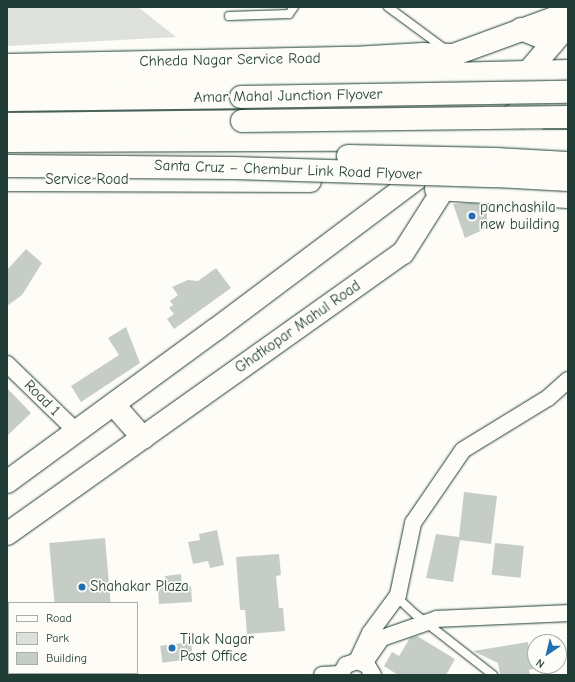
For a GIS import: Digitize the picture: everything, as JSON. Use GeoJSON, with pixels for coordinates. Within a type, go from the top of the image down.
{"type":"FeatureCollection","features":[{"type":"Feature","properties":{"kind":"main road"},"geometry":{"type":"LineString","coordinates":[[407,184],[449,65],[521,29],[568,13]]}},
{"type":"Feature","properties":{"kind":"main road"},"geometry":{"type":"LineString","coordinates":[[7,84],[449,65],[480,73],[548,71],[568,26]]}},
{"type":"Feature","properties":{"kind":"main road"},"geometry":{"type":"LineString","coordinates":[[521,29],[561,44]]}},
{"type":"Feature","properties":{"kind":"main road","name":"Chheda Nagar Service Road"},"geometry":{"type":"LineString","coordinates":[[7,65],[353,58],[422,54],[449,65]]}},
{"type":"Feature","properties":{"kind":"main road"},"geometry":{"type":"LineString","coordinates":[[443,190],[463,142],[480,73]]}},
{"type":"Feature","properties":{"kind":"main road"},"geometry":{"type":"LineString","coordinates":[[7,482],[114,405],[463,142],[568,84]]}},
{"type":"Feature","properties":{"kind":"main road","name":"Amar Mahal Junction Flyover"},"geometry":{"type":"LineString","coordinates":[[7,100],[568,92]]}},
{"type":"Feature","properties":{"kind":"main road","name":"Ghatkopar Mahul Road"},"geometry":{"type":"LineString","coordinates":[[7,534],[403,253],[443,190],[506,140],[568,101]]}},
{"type":"Feature","properties":{"kind":"main road","name":"Amar Mahal Junction Flyover"},"geometry":{"type":"LineString","coordinates":[[7,124],[568,117]]}},
{"type":"Feature","properties":{"kind":"main road"},"geometry":{"type":"LineString","coordinates":[[7,141],[423,139],[463,142],[506,140],[568,141]]}},
{"type":"Feature","properties":{"kind":"main road","name":"Santa Cruz – Chembur Link Road Flyover"},"geometry":{"type":"LineString","coordinates":[[7,154],[289,155],[496,159],[568,163]]}},
{"type":"Feature","properties":{"kind":"main road","name":"Santa Cruz – Chembur Link Road Flyover"},"geometry":{"type":"LineString","coordinates":[[7,166],[242,168],[495,176],[568,180]]}},
{"type":"Feature","properties":{"kind":"main road","name":"Service Road"},"geometry":{"type":"LineString","coordinates":[[7,180],[317,180],[407,184],[443,190],[568,198]]}},
{"type":"Feature","properties":{"kind":"main road"},"geometry":{"type":"LineString","coordinates":[[114,405],[143,438]]}},
{"type":"Feature","properties":{"kind":"street","name":"Road 1"},"geometry":{"type":"LineString","coordinates":[[7,364],[77,432]]}},
{"type":"Feature","properties":{"kind":"street"},"geometry":{"type":"LineString","coordinates":[[365,666],[370,633],[398,595],[413,523],[463,450],[548,398],[568,380]]}},
{"type":"Feature","properties":{"kind":"street"},"geometry":{"type":"LineString","coordinates":[[365,666],[382,638],[437,619],[568,613]]}},
{"type":"Feature","properties":{"kind":"street"},"geometry":{"type":"LineString","coordinates":[[322,675],[340,674],[346,665],[365,666]]}},
{"type":"Feature","properties":{"kind":"lane"},"geometry":{"type":"LineString","coordinates":[[230,16],[289,14],[294,7]]}},
{"type":"Feature","properties":{"kind":"lane"},"geometry":{"type":"LineString","coordinates":[[388,7],[449,65]]}},
{"type":"Feature","properties":{"kind":"lane"},"geometry":{"type":"LineString","coordinates":[[398,595],[408,608],[493,675]]}},
{"type":"Feature","properties":{"kind":"green space"},"geometry":{"type":"Polygon","coordinates":[[[7,7],[138,7],[176,37],[7,46],[7,7]]]}},
{"type":"Feature","properties":{"kind":"building","name":"panchashila new building"},"geometry":{"type":"Polygon","coordinates":[[[468,203],[487,205],[487,228],[465,238],[453,204],[468,203]]]}},
{"type":"Feature","properties":{"kind":"building"},"geometry":{"type":"Polygon","coordinates":[[[26,249],[42,263],[22,295],[7,306],[7,270],[26,249]]]}},
{"type":"Feature","properties":{"kind":"building"},"geometry":{"type":"Polygon","coordinates":[[[216,268],[231,288],[174,329],[167,319],[174,314],[169,308],[173,305],[170,301],[178,295],[172,287],[188,280],[198,281],[216,268]]]}},
{"type":"Feature","properties":{"kind":"building"},"geometry":{"type":"Polygon","coordinates":[[[126,327],[140,363],[81,402],[71,386],[119,355],[108,338],[126,327]]]}},
{"type":"Feature","properties":{"kind":"building"},"geometry":{"type":"Polygon","coordinates":[[[7,388],[31,413],[7,436],[7,388]]]}},
{"type":"Feature","properties":{"kind":"building"},"geometry":{"type":"Polygon","coordinates":[[[464,492],[497,496],[491,544],[460,540],[453,582],[426,578],[436,534],[459,537],[464,492]]]}},
{"type":"Feature","properties":{"kind":"building"},"geometry":{"type":"Polygon","coordinates":[[[217,530],[224,565],[210,568],[208,561],[193,564],[188,542],[200,540],[199,534],[217,530]]]}},
{"type":"Feature","properties":{"kind":"building"},"geometry":{"type":"Polygon","coordinates":[[[105,538],[111,602],[54,602],[49,543],[105,538]]]}},
{"type":"Feature","properties":{"kind":"building"},"geometry":{"type":"Polygon","coordinates":[[[495,543],[524,546],[520,578],[492,575],[495,543]]]}},
{"type":"Feature","properties":{"kind":"building"},"geometry":{"type":"Polygon","coordinates":[[[279,554],[281,575],[276,576],[279,608],[283,608],[285,631],[247,634],[245,610],[240,610],[236,557],[279,554]]]}},
{"type":"Feature","properties":{"kind":"building"},"geometry":{"type":"Polygon","coordinates":[[[181,574],[182,587],[191,586],[192,602],[159,604],[158,587],[166,586],[165,576],[181,574]]]}},
{"type":"Feature","properties":{"kind":"building"},"geometry":{"type":"Polygon","coordinates":[[[417,636],[455,659],[446,675],[398,675],[384,666],[392,652],[399,656],[410,638],[417,636]]]}},
{"type":"Feature","properties":{"kind":"building"},"geometry":{"type":"Polygon","coordinates":[[[191,642],[193,659],[162,663],[160,646],[191,642]]]}},
{"type":"Feature","properties":{"kind":"building"},"geometry":{"type":"Polygon","coordinates":[[[527,642],[527,674],[530,675],[500,674],[498,663],[473,651],[527,642]]]}},
{"type":"Feature","properties":{"kind":"place","name":"panchashila new building"},"geometry":{"type":"Point","coordinates":[472,216]}},
{"type":"Feature","properties":{"kind":"place","name":"Shahakar Plaza"},"geometry":{"type":"Point","coordinates":[82,587]}},
{"type":"Feature","properties":{"kind":"place","name":"Tilak Nagar Post Office"},"geometry":{"type":"Point","coordinates":[172,648]}}]}
